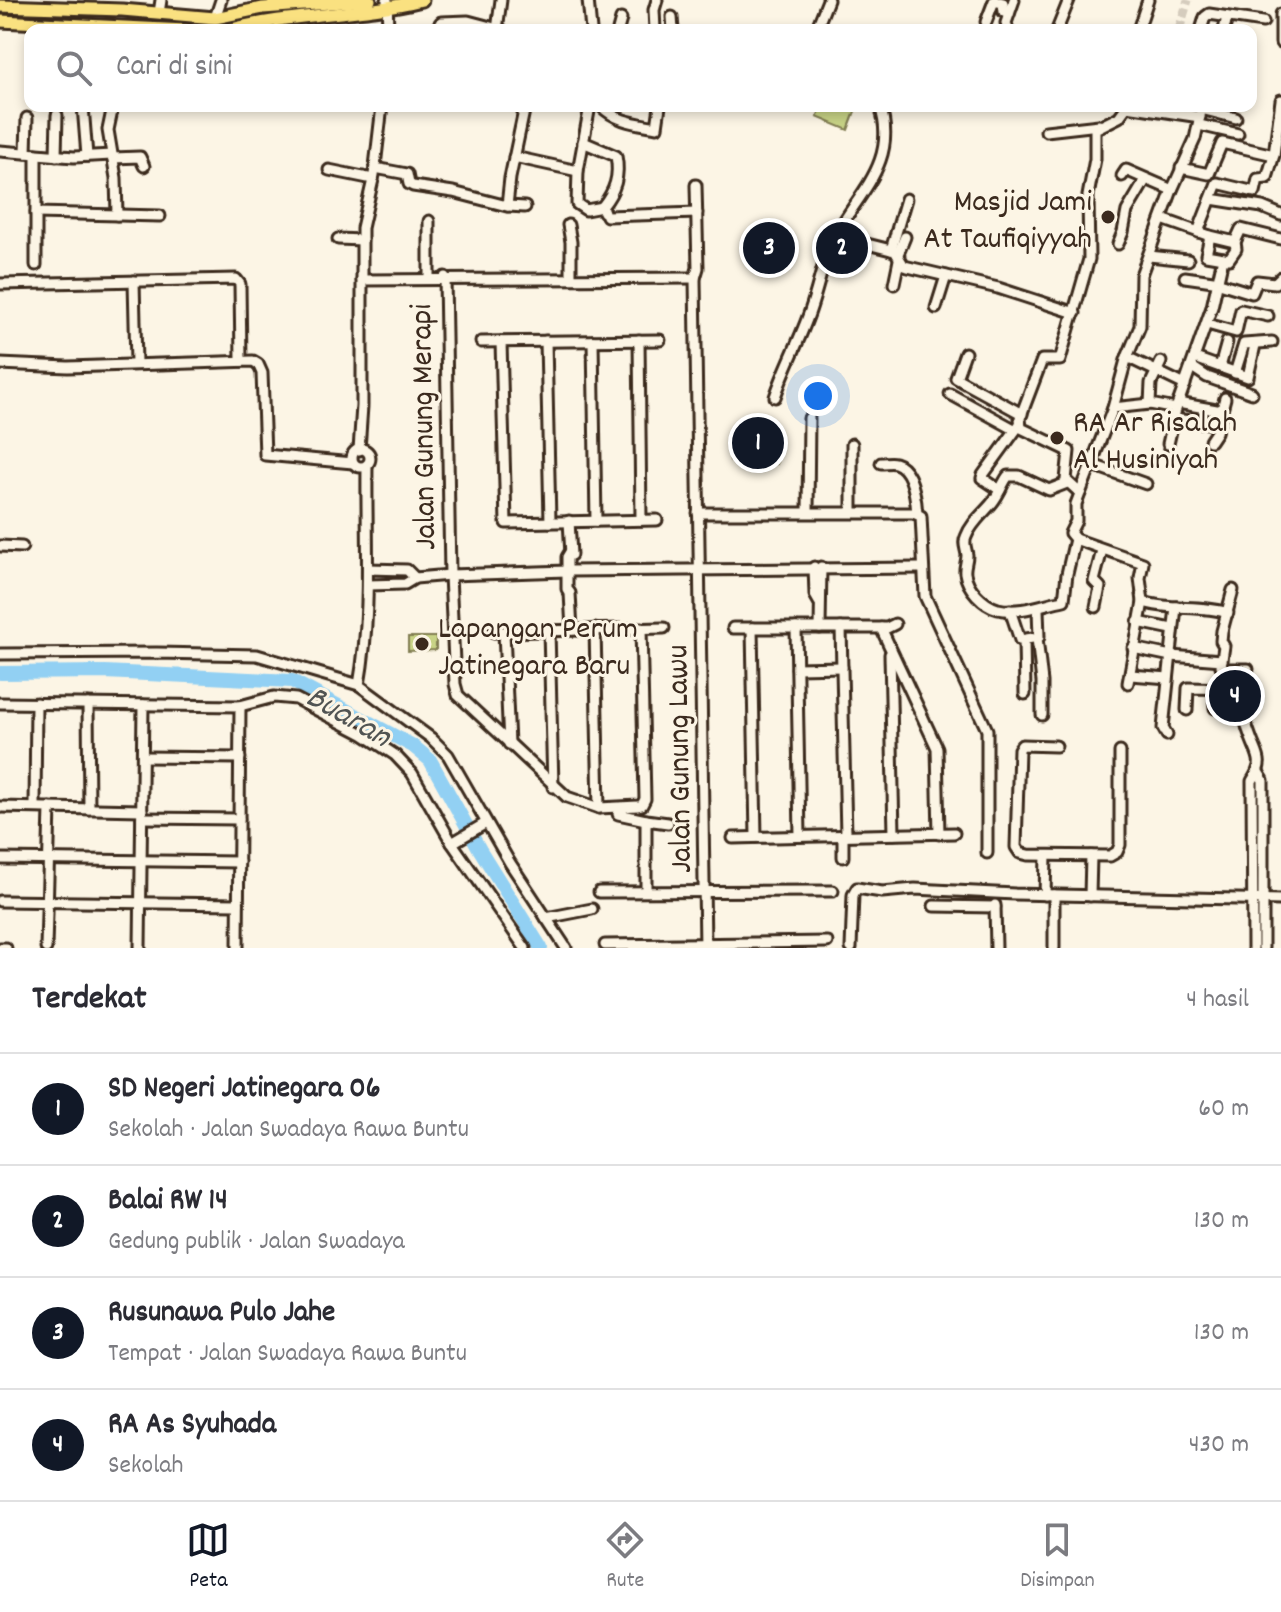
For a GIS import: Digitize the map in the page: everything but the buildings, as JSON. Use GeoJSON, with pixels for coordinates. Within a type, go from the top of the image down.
{"type":"FeatureCollection","features":[{"type":"Feature","properties":{"kind":"main road"},"geometry":{"type":"LineString","coordinates":[[0,6],[135,5],[159,13],[215,18],[299,2],[370,0]]}},
{"type":"Feature","properties":{"kind":"main road"},"geometry":{"type":"LineString","coordinates":[[256,24],[422,0]]}},
{"type":"Feature","properties":{"kind":"main road"},"geometry":{"type":"LineString","coordinates":[[0,21],[32,24]]}},
{"type":"Feature","properties":{"kind":"street"},"geometry":{"type":"LineString","coordinates":[[159,13],[161,0]]}},
{"type":"Feature","properties":{"kind":"street"},"geometry":{"type":"LineString","coordinates":[[215,18],[221,0]]}},
{"type":"Feature","properties":{"kind":"street"},"geometry":{"type":"LineString","coordinates":[[499,24],[501,0]]}},
{"type":"Feature","properties":{"kind":"street"},"geometry":{"type":"LineString","coordinates":[[588,0],[590,24]]}},
{"type":"Feature","properties":{"kind":"street"},"geometry":{"type":"LineString","coordinates":[[655,24],[657,0]]}},
{"type":"Feature","properties":{"kind":"street"},"geometry":{"type":"LineString","coordinates":[[818,24],[828,0]]}},
{"type":"Feature","properties":{"kind":"street"},"geometry":{"type":"LineString","coordinates":[[1006,24],[1014,0]]}},
{"type":"Feature","properties":{"kind":"street"},"geometry":{"type":"LineString","coordinates":[[1059,24],[1069,0]]}},
{"type":"Feature","properties":{"kind":"street"},"geometry":{"type":"LineString","coordinates":[[1140,24],[1148,0]]}},
{"type":"Feature","properties":{"kind":"street"},"geometry":{"type":"LineString","coordinates":[[986,22],[994,1],[1003,3],[1004,12],[1009,14]]}},
{"type":"Feature","properties":{"kind":"street"},"geometry":{"type":"LineString","coordinates":[[1203,24],[1206,14],[1263,22]]}},
{"type":"Feature","properties":{"kind":"street"},"geometry":{"type":"LineString","coordinates":[[1281,14],[1281,43]]}},
{"type":"Feature","properties":{"kind":"street"},"geometry":{"type":"LineString","coordinates":[[672,17],[673,24]]}},
{"type":"Feature","properties":{"kind":"street"},"geometry":{"type":"LineString","coordinates":[[1225,24],[1227,17]]}},
{"type":"Feature","properties":{"kind":"street"},"geometry":{"type":"LineString","coordinates":[[620,24],[621,19]]}},
{"type":"Feature","properties":{"kind":"street"},"geometry":{"type":"LineString","coordinates":[[438,24],[449,20],[469,24]]}},
{"type":"Feature","properties":{"kind":"street"},"geometry":{"type":"LineString","coordinates":[[1198,232],[1217,183],[1255,192],[1258,179],[1267,178],[1274,155],[1281,100]]}},
{"type":"Feature","properties":{"kind":"street"},"geometry":{"type":"LineString","coordinates":[[83,112],[87,156]]}},
{"type":"Feature","properties":{"kind":"street"},"geometry":{"type":"LineString","coordinates":[[112,112],[108,126],[117,215]]}},
{"type":"Feature","properties":{"kind":"street"},"geometry":{"type":"LineString","coordinates":[[359,685],[368,585],[366,490],[360,458],[362,240],[381,112]]}},
{"type":"Feature","properties":{"kind":"street"},"geometry":{"type":"LineString","coordinates":[[508,206],[524,112]]}},
{"type":"Feature","properties":{"kind":"street"},"geometry":{"type":"LineString","coordinates":[[589,112],[578,171],[579,208],[697,213]]}},
{"type":"Feature","properties":{"kind":"street"},"geometry":{"type":"LineString","coordinates":[[608,112],[624,122],[657,127],[659,112]]}},
{"type":"Feature","properties":{"kind":"street"},"geometry":{"type":"LineString","coordinates":[[775,397],[802,332],[835,236],[867,189],[880,160],[886,128],[882,112]]}},
{"type":"Feature","properties":{"kind":"street"},"geometry":{"type":"LineString","coordinates":[[1046,131],[1099,125],[1119,117],[1123,112]]}},
{"type":"Feature","properties":{"kind":"street"},"geometry":{"type":"LineString","coordinates":[[1201,114],[1236,118]]}},
{"type":"Feature","properties":{"kind":"street"},"geometry":{"type":"LineString","coordinates":[[1201,114],[1238,134]]}},
{"type":"Feature","properties":{"kind":"street"},"geometry":{"type":"LineString","coordinates":[[1168,678],[1130,679],[1143,602],[1140,578],[1143,563],[1075,539],[1070,533],[1076,521],[1076,504],[1140,326],[1141,275],[1172,190],[1188,159],[1201,114]]}},
{"type":"Feature","properties":{"kind":"street"},"geometry":{"type":"LineString","coordinates":[[56,156],[57,115]]}},
{"type":"Feature","properties":{"kind":"street"},"geometry":{"type":"LineString","coordinates":[[27,118],[36,213],[36,265]]}},
{"type":"Feature","properties":{"kind":"street"},"geometry":{"type":"LineString","coordinates":[[1000,490],[982,478],[983,475],[1018,422],[1042,360],[1060,360],[1075,313],[1089,259],[1088,196],[1095,159],[1094,135],[1099,125]]}},
{"type":"Feature","properties":{"kind":"street"},"geometry":{"type":"LineString","coordinates":[[583,142],[616,156],[617,181],[604,211]]}},
{"type":"Feature","properties":{"kind":"street"},"geometry":{"type":"LineString","coordinates":[[1181,168],[1209,174],[1222,143],[1274,155]]}},
{"type":"Feature","properties":{"kind":"street"},"geometry":{"type":"LineString","coordinates":[[0,151],[56,156],[140,157],[144,166]]}},
{"type":"Feature","properties":{"kind":"street"},"geometry":{"type":"LineString","coordinates":[[514,157],[578,171]]}},
{"type":"Feature","properties":{"kind":"street"},"geometry":{"type":"LineString","coordinates":[[375,168],[407,174],[409,184],[413,186],[525,207]]}},
{"type":"Feature","properties":{"kind":"street"},"geometry":{"type":"LineString","coordinates":[[329,170],[373,179]]}},
{"type":"Feature","properties":{"kind":"street"},"geometry":{"type":"LineString","coordinates":[[1122,176],[1126,170],[1172,190]]}},
{"type":"Feature","properties":{"kind":"street"},"geometry":{"type":"LineString","coordinates":[[1118,244],[1127,211],[1146,179]]}},
{"type":"Feature","properties":{"kind":"street","name":"Jalan Gunung Lawu"},"geometry":{"type":"LineString","coordinates":[[696,185],[705,946]]}},
{"type":"Feature","properties":{"kind":"street"},"geometry":{"type":"LineString","coordinates":[[894,284],[906,199]]}},
{"type":"Feature","properties":{"kind":"street"},"geometry":{"type":"LineString","coordinates":[[1211,199],[1262,207],[1281,215]]}},
{"type":"Feature","properties":{"kind":"street"},"geometry":{"type":"LineString","coordinates":[[36,213],[160,216]]}},
{"type":"Feature","properties":{"kind":"street"},"geometry":{"type":"LineString","coordinates":[[1162,219],[1235,242]]}},
{"type":"Feature","properties":{"kind":"street"},"geometry":{"type":"LineString","coordinates":[[429,221],[429,278]]}},
{"type":"Feature","properties":{"kind":"street"},"geometry":{"type":"LineString","coordinates":[[568,225],[571,277]]}},
{"type":"Feature","properties":{"kind":"street"},"geometry":{"type":"LineString","coordinates":[[1210,236],[1206,255],[1223,258],[1232,257],[1241,229],[1281,239]]}},
{"type":"Feature","properties":{"kind":"street"},"geometry":{"type":"LineString","coordinates":[[835,236],[896,255],[904,266],[1019,294],[1075,313]]}},
{"type":"Feature","properties":{"kind":"street"},"geometry":{"type":"LineString","coordinates":[[896,255],[905,237]]}},
{"type":"Feature","properties":{"kind":"street"},"geometry":{"type":"LineString","coordinates":[[338,239],[362,240]]}},
{"type":"Feature","properties":{"kind":"street"},"geometry":{"type":"LineString","coordinates":[[1149,256],[1188,260]]}},
{"type":"Feature","properties":{"kind":"street"},"geometry":{"type":"LineString","coordinates":[[1168,444],[1176,410],[1207,324],[1223,258]]}},
{"type":"Feature","properties":{"kind":"street"},"geometry":{"type":"LineString","coordinates":[[936,308],[946,276]]}},
{"type":"Feature","properties":{"kind":"street"},"geometry":{"type":"LineString","coordinates":[[362,280],[445,277],[695,278]]}},
{"type":"Feature","properties":{"kind":"street","name":"Jalan Gunung Merapi"},"geometry":{"type":"LineString","coordinates":[[445,277],[455,684],[458,695],[509,744]]}},
{"type":"Feature","properties":{"kind":"street"},"geometry":{"type":"LineString","coordinates":[[1185,277],[1252,293],[1257,281],[1275,283],[1281,277]]}},
{"type":"Feature","properties":{"kind":"street"},"geometry":{"type":"LineString","coordinates":[[134,281],[136,364]]}},
{"type":"Feature","properties":{"kind":"street"},"geometry":{"type":"LineString","coordinates":[[0,284],[239,281],[241,361]]}},
{"type":"Feature","properties":{"kind":"street"},"geometry":{"type":"LineString","coordinates":[[1207,324],[1236,332],[1241,310],[1268,316]]}},
{"type":"Feature","properties":{"kind":"street"},"geometry":{"type":"LineString","coordinates":[[639,340],[641,520]]}},
{"type":"Feature","properties":{"kind":"street"},"geometry":{"type":"LineString","coordinates":[[481,342],[660,340]]}},
{"type":"Feature","properties":{"kind":"street"},"geometry":{"type":"LineString","coordinates":[[546,341],[550,522]]}},
{"type":"Feature","properties":{"kind":"street"},"geometry":{"type":"LineString","coordinates":[[593,341],[596,521]]}},
{"type":"Feature","properties":{"kind":"street"},"geometry":{"type":"LineString","coordinates":[[501,342],[506,523],[657,520]]}},
{"type":"Feature","properties":{"kind":"street"},"geometry":{"type":"LineString","coordinates":[[1220,367],[1227,342]]}},
{"type":"Feature","properties":{"kind":"street"},"geometry":{"type":"LineString","coordinates":[[1193,362],[1235,373],[1244,344],[1272,342]]}},
{"type":"Feature","properties":{"kind":"street"},"geometry":{"type":"LineString","coordinates":[[965,353],[956,378],[1018,422],[1021,428],[1069,451],[1067,483]]}},
{"type":"Feature","properties":{"kind":"street"},"geometry":{"type":"LineString","coordinates":[[1127,357],[1158,366],[1185,385]]}},
{"type":"Feature","properties":{"kind":"street"},"geometry":{"type":"LineString","coordinates":[[0,364],[68,367],[253,361],[261,368],[265,455],[335,460],[360,458]]}},
{"type":"Feature","properties":{"kind":"street"},"geometry":{"type":"LineString","coordinates":[[1193,362],[1207,377],[1252,393]]}},
{"type":"Feature","properties":{"kind":"street"},"geometry":{"type":"LineString","coordinates":[[1150,404],[1151,383],[1158,366]]}},
{"type":"Feature","properties":{"kind":"street"},"geometry":{"type":"LineString","coordinates":[[950,394],[1018,422]]}},
{"type":"Feature","properties":{"kind":"street"},"geometry":{"type":"LineString","coordinates":[[1210,441],[1225,398]]}},
{"type":"Feature","properties":{"kind":"street"},"geometry":{"type":"LineString","coordinates":[[1113,408],[1150,404],[1218,424]]}},
{"type":"Feature","properties":{"kind":"street"},"geometry":{"type":"LineString","coordinates":[[1176,410],[1222,411]]}},
{"type":"Feature","properties":{"kind":"street"},"geometry":{"type":"LineString","coordinates":[[808,512],[809,418]]}},
{"type":"Feature","properties":{"kind":"street"},"geometry":{"type":"LineString","coordinates":[[852,444],[852,512]]}},
{"type":"Feature","properties":{"kind":"street"},"geometry":{"type":"LineString","coordinates":[[881,463],[895,463],[911,482],[917,514],[923,522],[922,568],[928,605],[987,730],[987,853]]}},
{"type":"Feature","properties":{"kind":"street"},"geometry":{"type":"LineString","coordinates":[[1090,464],[1146,484]]}},
{"type":"Feature","properties":{"kind":"street"},"geometry":{"type":"LineString","coordinates":[[1067,483],[1049,490],[1014,475],[1008,476],[994,501],[977,518],[966,536],[966,580],[975,594],[991,606],[1010,610],[1038,609],[1064,600],[1075,539]]}},
{"type":"Feature","properties":{"kind":"street"},"geometry":{"type":"LineString","coordinates":[[1067,483],[1080,493]]}},
{"type":"Feature","properties":{"kind":"street"},"geometry":{"type":"LineString","coordinates":[[698,513],[917,514]]}},
{"type":"Feature","properties":{"kind":"street"},"geometry":{"type":"LineString","coordinates":[[569,521],[570,552],[567,557],[570,571],[567,589],[570,593],[572,630]]}},
{"type":"Feature","properties":{"kind":"street"},"geometry":{"type":"LineString","coordinates":[[0,546],[22,547]]}},
{"type":"Feature","properties":{"kind":"street"},"geometry":{"type":"LineString","coordinates":[[1096,607],[1100,587],[1094,581],[1102,550]]}},
{"type":"Feature","properties":{"kind":"street"},"geometry":{"type":"LineString","coordinates":[[818,567],[815,595],[819,602],[820,628]]}},
{"type":"Feature","properties":{"kind":"street"},"geometry":{"type":"LineString","coordinates":[[368,585],[405,584],[415,578],[450,575],[570,571],[922,568]]}},
{"type":"Feature","properties":{"kind":"street"},"geometry":{"type":"LineString","coordinates":[[368,569],[407,570],[415,578]]}},
{"type":"Feature","properties":{"kind":"street"},"geometry":{"type":"LineString","coordinates":[[1233,590],[1222,631],[1222,668],[1248,669]]}},
{"type":"Feature","properties":{"kind":"street"},"geometry":{"type":"LineString","coordinates":[[1143,602],[1160,607],[1209,607],[1228,613]]}},
{"type":"Feature","properties":{"kind":"street"},"geometry":{"type":"LineString","coordinates":[[1167,735],[1163,728],[1176,607]]}},
{"type":"Feature","properties":{"kind":"street"},"geometry":{"type":"LineString","coordinates":[[1038,609],[1042,715]]}},
{"type":"Feature","properties":{"kind":"street"},"geometry":{"type":"LineString","coordinates":[[1010,610],[1018,639],[1037,638]]}},
{"type":"Feature","properties":{"kind":"street"},"geometry":{"type":"LineString","coordinates":[[1138,622],[1172,629]]}},
{"type":"Feature","properties":{"kind":"street"},"geometry":{"type":"LineString","coordinates":[[733,628],[881,628],[895,624]]}},
{"type":"Feature","properties":{"kind":"street"},"geometry":{"type":"LineString","coordinates":[[603,811],[633,808],[642,805],[645,799],[641,628]]}},
{"type":"Feature","properties":{"kind":"street"},"geometry":{"type":"LineString","coordinates":[[664,628],[499,632],[509,744],[553,787],[583,805],[668,823]]}},
{"type":"Feature","properties":{"kind":"street"},"geometry":{"type":"LineString","coordinates":[[752,628],[756,837]]}},
{"type":"Feature","properties":{"kind":"street"},"geometry":{"type":"LineString","coordinates":[[796,628],[800,836]]}},
{"type":"Feature","properties":{"kind":"street"},"geometry":{"type":"LineString","coordinates":[[841,628],[843,857]]}},
{"type":"Feature","properties":{"kind":"street"},"geometry":{"type":"LineString","coordinates":[[881,628],[937,748],[939,834]]}},
{"type":"Feature","properties":{"kind":"street"},"geometry":{"type":"LineString","coordinates":[[595,629],[603,811]]}},
{"type":"Feature","properties":{"kind":"street"},"geometry":{"type":"LineString","coordinates":[[549,630],[553,787]]}},
{"type":"Feature","properties":{"kind":"street"},"geometry":{"type":"LineString","coordinates":[[1024,640],[1025,694]]}},
{"type":"Feature","properties":{"kind":"street"},"geometry":{"type":"LineString","coordinates":[[1133,648],[1171,656],[1222,660]]}},
{"type":"Feature","properties":{"kind":"street"},"geometry":{"type":"LineString","coordinates":[[890,649],[894,834]]}},
{"type":"Feature","properties":{"kind":"street"},"geometry":{"type":"LineString","coordinates":[[0,654],[257,655],[359,685],[431,738],[448,755],[485,824],[566,948]]}},
{"type":"Feature","properties":{"kind":"street"},"geometry":{"type":"LineString","coordinates":[[797,668],[842,667]]}},
{"type":"Feature","properties":{"kind":"street"},"geometry":{"type":"LineString","coordinates":[[1187,710],[1188,688],[1242,689],[1244,716],[1259,754],[1258,772],[1252,781],[1252,856],[1263,948]]}},
{"type":"Feature","properties":{"kind":"street"},"geometry":{"type":"LineString","coordinates":[[1214,689],[1215,708]]}},
{"type":"Feature","properties":{"kind":"street"},"geometry":{"type":"LineString","coordinates":[[0,703],[240,706],[274,697],[296,699],[363,734],[395,755],[412,773],[525,948]]}},
{"type":"Feature","properties":{"kind":"street"},"geometry":{"type":"LineString","coordinates":[[35,807],[36,703]]}},
{"type":"Feature","properties":{"kind":"street"},"geometry":{"type":"LineString","coordinates":[[88,704],[89,809]]}},
{"type":"Feature","properties":{"kind":"street"},"geometry":{"type":"LineString","coordinates":[[140,948],[143,705]]}},
{"type":"Feature","properties":{"kind":"street"},"geometry":{"type":"LineString","coordinates":[[238,948],[240,706]]}},
{"type":"Feature","properties":{"kind":"street"},"geometry":{"type":"LineString","coordinates":[[1056,746],[1022,745],[1019,749],[1016,847],[1020,853],[1110,856],[1117,852],[1120,845],[1120,752]]}},
{"type":"Feature","properties":{"kind":"street"},"geometry":{"type":"LineString","coordinates":[[143,757],[240,758]]}},
{"type":"Feature","properties":{"kind":"street"},"geometry":{"type":"LineString","coordinates":[[1253,948],[1264,856],[1263,780],[1258,772]]}},
{"type":"Feature","properties":{"kind":"street"},"geometry":{"type":"LineString","coordinates":[[0,807],[89,809],[239,819]]}},
{"type":"Feature","properties":{"kind":"street"},"geometry":{"type":"LineString","coordinates":[[46,948],[50,808]]}},
{"type":"Feature","properties":{"kind":"street"},"geometry":{"type":"LineString","coordinates":[[646,820],[646,891]]}},
{"type":"Feature","properties":{"kind":"street"},"geometry":{"type":"LineString","coordinates":[[455,842],[485,824]]}},
{"type":"Feature","properties":{"kind":"street"},"geometry":{"type":"LineString","coordinates":[[733,838],[954,833]]}},
{"type":"Feature","properties":{"kind":"street"},"geometry":{"type":"LineString","coordinates":[[1046,856],[1054,948]]}},
{"type":"Feature","properties":{"kind":"street"},"geometry":{"type":"LineString","coordinates":[[1090,896],[1091,856]]}},
{"type":"Feature","properties":{"kind":"street"},"geometry":{"type":"LineString","coordinates":[[1252,856],[1264,856]]}},
{"type":"Feature","properties":{"kind":"street"},"geometry":{"type":"LineString","coordinates":[[0,859],[239,862]]}},
{"type":"Feature","properties":{"kind":"street"},"geometry":{"type":"LineString","coordinates":[[851,948],[853,895],[857,888],[882,892],[915,889],[995,894],[1281,900]]}},
{"type":"Feature","properties":{"kind":"street"},"geometry":{"type":"LineString","coordinates":[[599,892],[833,891]]}},
{"type":"Feature","properties":{"kind":"street"},"geometry":{"type":"LineString","coordinates":[[995,894],[996,948]]}},
{"type":"Feature","properties":{"kind":"street"},"geometry":{"type":"LineString","coordinates":[[0,901],[238,904]]}},
{"type":"Feature","properties":{"kind":"street"},"geometry":{"type":"LineString","coordinates":[[934,906],[995,907]]}},
{"type":"Feature","properties":{"kind":"street"},"geometry":{"type":"LineString","coordinates":[[546,918],[592,909]]}},
{"type":"Feature","properties":{"kind":"street"},"geometry":{"type":"LineString","coordinates":[[605,945],[802,945],[827,942]]}},
{"type":"Feature","properties":{"kind":"street"},"geometry":{"type":"LineString","coordinates":[[0,948],[6,948]]}},
{"type":"Feature","properties":{"kind":"green space"},"geometry":{"type":"Polygon","coordinates":[[[820,112],[855,112],[848,130],[817,117],[820,112]]]}},
{"type":"Feature","properties":{"kind":"green space"},"geometry":{"type":"Polygon","coordinates":[[[732,427],[779,430],[777,464],[730,461],[732,427]]]}},
{"type":"Feature","properties":{"kind":"green space","name":"Lapangan Perum Jatinegara Baru"},"geometry":{"type":"Polygon","coordinates":[[[408,637],[436,637],[436,650],[408,651],[408,637]]]}},
{"type":"Feature","properties":{"kind":"waterway","name":"Buaran"},"geometry":{"type":"LineString","coordinates":[[0,673],[105,672],[292,681],[413,746],[430,760],[480,850],[541,948]]}},
{"type":"Feature","properties":{"kind":"tunnel"},"geometry":{"type":"LineString","coordinates":[[1181,24],[1188,0]]}},
{"type":"Feature","properties":{"kind":"place","name":"Masjid Jami At Taufiqiyyah"},"geometry":{"type":"Point","coordinates":[1108,217]}},
{"type":"Feature","properties":{"kind":"place","name":"Rusunawa Pulo Jahe"},"geometry":{"type":"Point","coordinates":[769,248]}},
{"type":"Feature","properties":{"kind":"place","name":"Balai RW 14"},"geometry":{"type":"Point","coordinates":[842,248]}},
{"type":"Feature","properties":{"kind":"place","name":"RA Ar Risalah Al Husiniyah"},"geometry":{"type":"Point","coordinates":[1057,438]}},
{"type":"Feature","properties":{"kind":"place","name":"SD Negeri Jatinegara 06"},"geometry":{"type":"Point","coordinates":[758,443]}},
{"type":"Feature","properties":{"kind":"place","name":"Lapangan Perum Jatinegara Baru"},"geometry":{"type":"Point","coordinates":[422,644]}},
{"type":"Feature","properties":{"kind":"place","name":"RA As Syuhada"},"geometry":{"type":"Point","coordinates":[1235,696]}}]}
